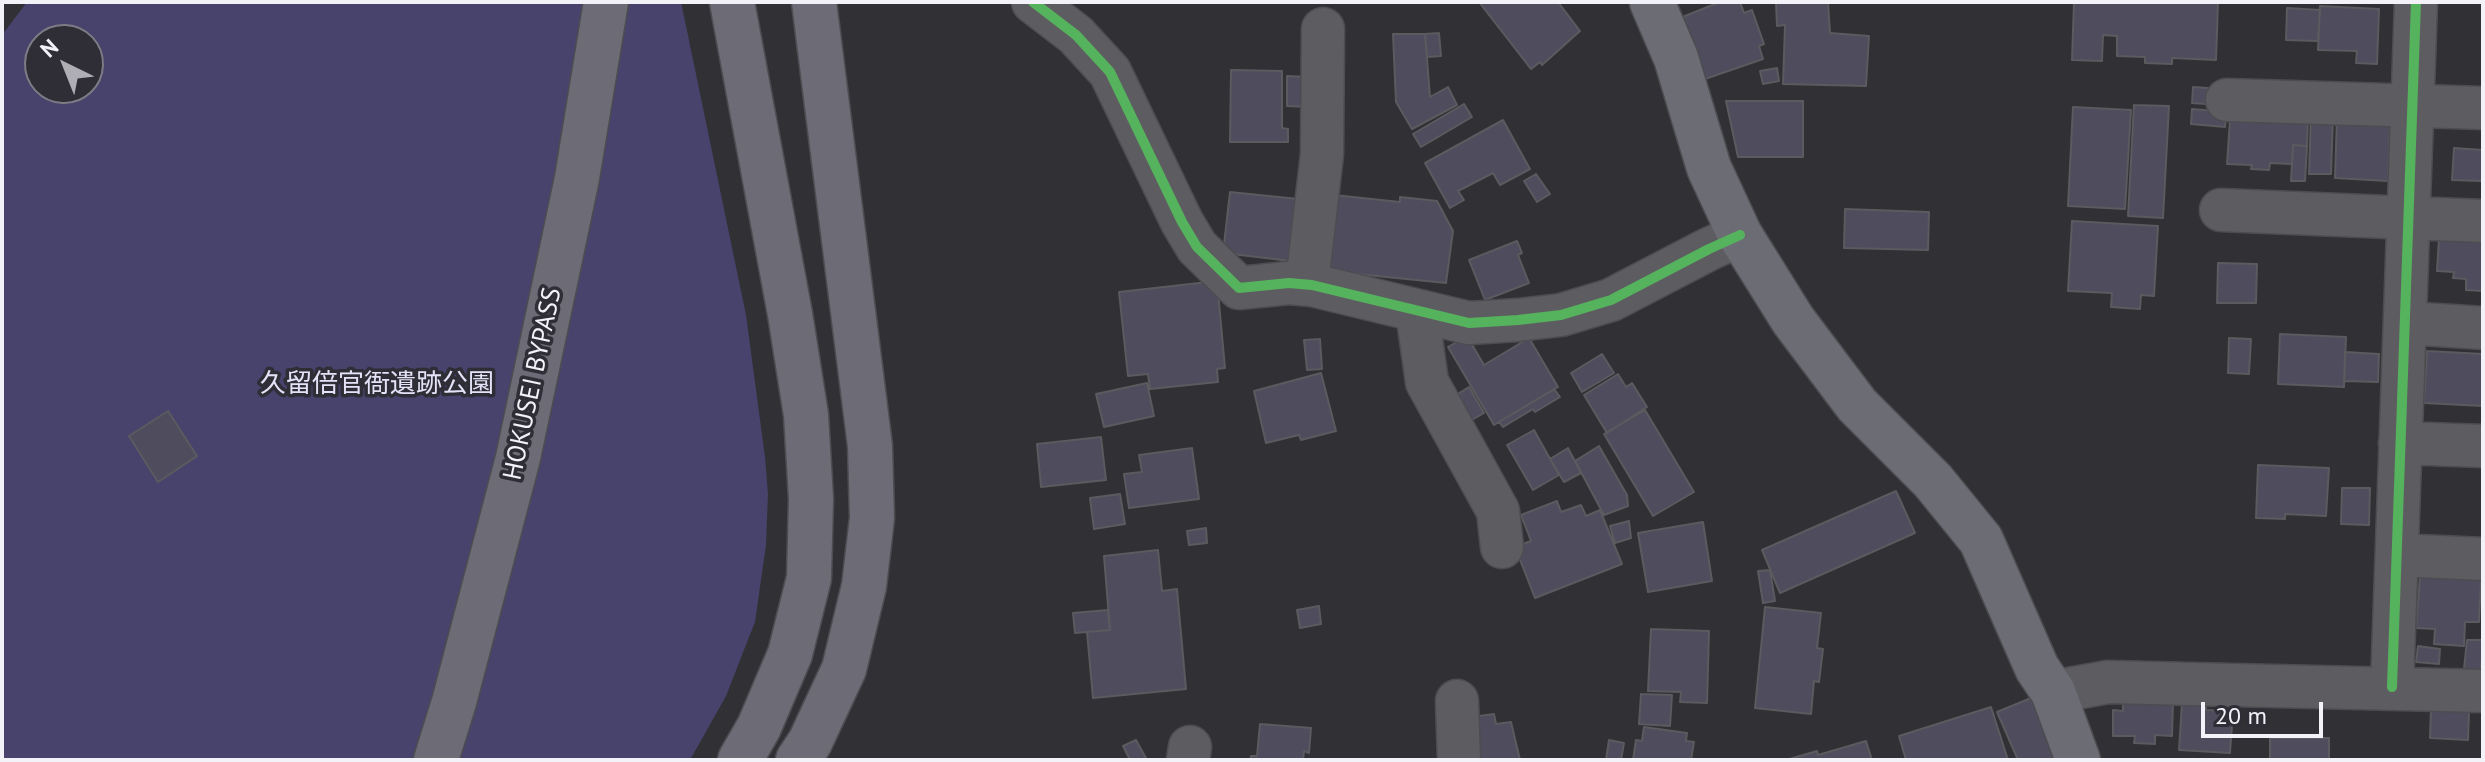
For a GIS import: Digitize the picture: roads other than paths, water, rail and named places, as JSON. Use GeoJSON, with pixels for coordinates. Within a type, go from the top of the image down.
{"type":"FeatureCollection","features":[{"type":"Feature","properties":{"kind":"highway","name":"HOKUSEI BYPASS"},"geometry":{"type":"LineString","coordinates":[[436,760],[518,458],[577,178],[606,2]]}},
{"type":"Feature","properties":{"kind":"highway"},"geometry":{"type":"LineString","coordinates":[[732,2],[790,314],[806,415],[811,499],[809,578],[790,654],[759,727],[740,760]]}},
{"type":"Feature","properties":{"kind":"highway"},"geometry":{"type":"LineString","coordinates":[[798,760],[810,742],[844,669],[864,586],[872,518],[867,419],[814,2]]}},
{"type":"Feature","properties":{"kind":"main road"},"geometry":{"type":"LineString","coordinates":[[1652,2],[1676,58],[1709,168],[1740,235],[1793,320],[1857,405],[1933,481],[1981,540],[2037,668],[2053,692],[2078,760]]}},
{"type":"Feature","properties":{"kind":"street"},"geometry":{"type":"LineString","coordinates":[[1033,2],[1076,35],[1110,72],[1145,149],[1197,247],[1239,288],[1304,284],[1469,323],[1506,321],[1561,315],[1624,294],[1740,235]]}},
{"type":"Feature","properties":{"kind":"street"},"geometry":{"type":"LineString","coordinates":[[2392,687],[2416,2]]}},
{"type":"Feature","properties":{"kind":"street"},"geometry":{"type":"LineString","coordinates":[[1304,284],[1309,266],[1322,154],[1323,29]]}},
{"type":"Feature","properties":{"kind":"street"},"geometry":{"type":"LineString","coordinates":[[2227,100],[2483,108]]}},
{"type":"Feature","properties":{"kind":"street"},"geometry":{"type":"LineString","coordinates":[[2221,210],[2483,221]]}},
{"type":"Feature","properties":{"kind":"street"},"geometry":{"type":"LineString","coordinates":[[1417,311],[1427,382],[1498,511],[1502,547]]}},
{"type":"Feature","properties":{"kind":"street"},"geometry":{"type":"LineString","coordinates":[[2406,323],[2483,328]]}},
{"type":"Feature","properties":{"kind":"street"},"geometry":{"type":"LineString","coordinates":[[2400,443],[2483,446]]}},
{"type":"Feature","properties":{"kind":"street"},"geometry":{"type":"LineString","coordinates":[[2397,555],[2483,559]]}},
{"type":"Feature","properties":{"kind":"street"},"geometry":{"type":"LineString","coordinates":[[2053,692],[2108,682],[2483,691]]}},
{"type":"Feature","properties":{"kind":"street"},"geometry":{"type":"LineString","coordinates":[[1457,701],[1459,760]]}},
{"type":"Feature","properties":{"kind":"park label","name":"久留倍官衙遺跡公園"},"geometry":{"type":"Point","coordinates":[377,385]}}]}
